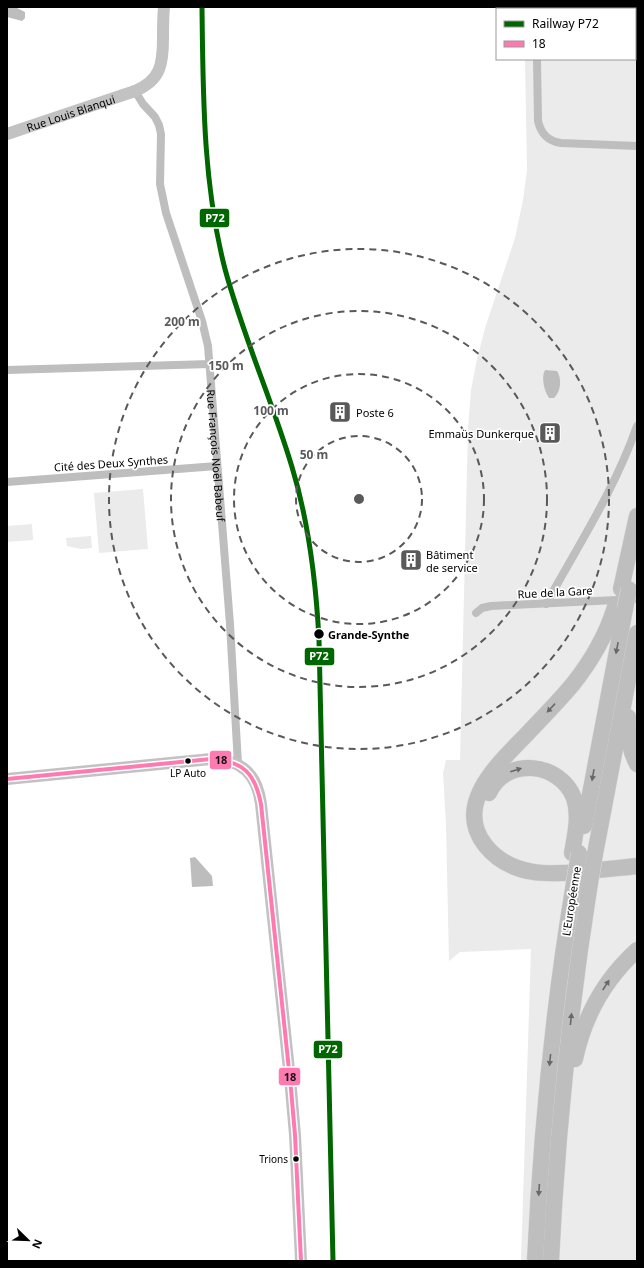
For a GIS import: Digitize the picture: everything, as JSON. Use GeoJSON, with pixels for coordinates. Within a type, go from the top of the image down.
{"type":"FeatureCollection","features":[{"type":"Feature","properties":{"kind":"highway"},"geometry":{"type":"LineString","coordinates":[[637,516],[625,599],[600,645],[582,672],[562,696],[502,759],[489,776],[477,800],[475,810],[475,820],[480,837],[490,851],[509,864],[525,870],[554,874],[637,866]]}},
{"type":"Feature","properties":{"kind":"highway","name":"L'Européenne"},"geometry":{"type":"LineString","coordinates":[[535,1261],[542,1147],[560,970],[571,883],[625,599],[637,546]]}},
{"type":"Feature","properties":{"kind":"highway","name":"L'Européenne"},"geometry":{"type":"LineString","coordinates":[[551,1261],[557,1170],[573,1008],[590,883],[637,633]]}},
{"type":"Feature","properties":{"kind":"highway"},"geometry":{"type":"LineString","coordinates":[[632,660],[636,673],[628,717],[628,738],[632,754],[637,764]]}},
{"type":"Feature","properties":{"kind":"highway"},"geometry":{"type":"LineString","coordinates":[[576,853],[576,806],[569,789],[563,781],[546,770],[530,767],[511,772],[497,781],[490,790],[485,802],[483,813],[484,824],[488,835],[494,844],[512,857],[534,864],[557,867],[637,858]]}},
{"type":"Feature","properties":{"kind":"highway"},"geometry":{"type":"LineString","coordinates":[[557,1170],[572,1072],[586,1024],[594,1005],[610,980],[637,950]]}},
{"type":"Feature","properties":{"kind":"street"},"geometry":{"type":"LineString","coordinates":[[135,91],[152,81],[161,66],[163,52],[164,7]]}},
{"type":"Feature","properties":{"kind":"street"},"geometry":{"type":"LineString","coordinates":[[537,60],[538,121],[545,137],[561,144],[637,146]]}},
{"type":"Feature","properties":{"kind":"street","name":"Rue Louis Blanqui"},"geometry":{"type":"LineString","coordinates":[[7,134],[135,91]]}},
{"type":"Feature","properties":{"kind":"street","name":"Rue François Noël Babeuf"},"geometry":{"type":"LineString","coordinates":[[135,91],[143,104],[155,117],[159,125],[161,134],[160,184],[162,195],[204,327],[210,364],[230,624],[238,764]]}},
{"type":"Feature","properties":{"kind":"street"},"geometry":{"type":"LineString","coordinates":[[7,370],[210,364]]}},
{"type":"Feature","properties":{"kind":"street"},"geometry":{"type":"LineString","coordinates":[[546,604],[619,473],[637,426]]}},
{"type":"Feature","properties":{"kind":"street","name":"Cité des Deux Synthes"},"geometry":{"type":"LineString","coordinates":[[7,482],[217,466]]}},
{"type":"Feature","properties":{"kind":"street","name":"Rue de la Gare"},"geometry":{"type":"LineString","coordinates":[[476,613],[485,607],[625,599]]}},
{"type":"Feature","properties":{"kind":"street"},"geometry":{"type":"LineString","coordinates":[[7,779],[205,759],[221,759],[238,764],[251,775],[258,789],[260,800],[293,1111],[301,1261]]}},
{"type":"Feature","properties":{"kind":"shaded area"},"geometry":{"type":"Polygon","coordinates":[[[7,7],[15,7],[25,12],[25,18],[22,21],[7,17],[7,7]]]}},
{"type":"Feature","properties":{"kind":"shaded area"},"geometry":{"type":"Polygon","coordinates":[[[637,7],[637,1261],[521,1261],[531,949],[460,952],[449,961],[446,825],[443,773],[446,760],[460,760],[468,428],[471,390],[485,328],[515,238],[523,200],[527,170],[525,60],[636,60],[636,8],[524,8],[637,7]]]}},
{"type":"Feature","properties":{"kind":"shaded area"},"geometry":{"type":"Polygon","coordinates":[[[545,370],[557,371],[559,374],[559,388],[554,398],[549,398],[544,388],[543,376],[545,370]]]}},
{"type":"Feature","properties":{"kind":"shaded area"},"geometry":{"type":"Polygon","coordinates":[[[143,489],[148,549],[99,553],[94,493],[143,489]]]}},
{"type":"Feature","properties":{"kind":"shaded area"},"geometry":{"type":"Polygon","coordinates":[[[32,524],[33,540],[7,542],[7,526],[32,524]]]}},
{"type":"Feature","properties":{"kind":"shaded area"},"geometry":{"type":"Polygon","coordinates":[[[91,536],[92,548],[81,549],[67,546],[66,538],[91,536]]]}},
{"type":"Feature","properties":{"kind":"shaded area"},"geometry":{"type":"Polygon","coordinates":[[[195,857],[212,876],[213,886],[192,887],[190,858],[195,857]]]}},
{"type":"Feature","properties":{"kind":"rail line","name":"P72"},"geometry":{"type":"LineString","coordinates":[[202,7],[204,106],[208,172],[218,237],[232,294],[276,417],[298,488],[311,552],[316,596],[319,640],[333,1261]]}},
{"type":"Feature","properties":{"kind":"transit line","name":"18"},"geometry":{"type":"LineString","coordinates":[[7,779],[211,759],[222,760],[239,766],[251,777],[255,784],[261,804],[291,1089],[295,1135],[301,1261]]}},
{"type":"Feature","properties":{"kind":"place","name":"Poste 6"},"geometry":{"type":"Point","coordinates":[340,412]}},
{"type":"Feature","properties":{"kind":"place","name":"Emmaüs Dunkerque"},"geometry":{"type":"Point","coordinates":[550,433]}},
{"type":"Feature","properties":{"kind":"place","name":"Bâtiment de service"},"geometry":{"type":"Point","coordinates":[411,560]}},
{"type":"Feature","properties":{"kind":"place","name":"Grande-Synthe"},"geometry":{"type":"Point","coordinates":[319,634]}},
{"type":"Feature","properties":{"kind":"place","name":"LP Auto"},"geometry":{"type":"Point","coordinates":[188,761]}},
{"type":"Feature","properties":{"kind":"place","name":"Trions"},"geometry":{"type":"Point","coordinates":[296,1159]}}]}
